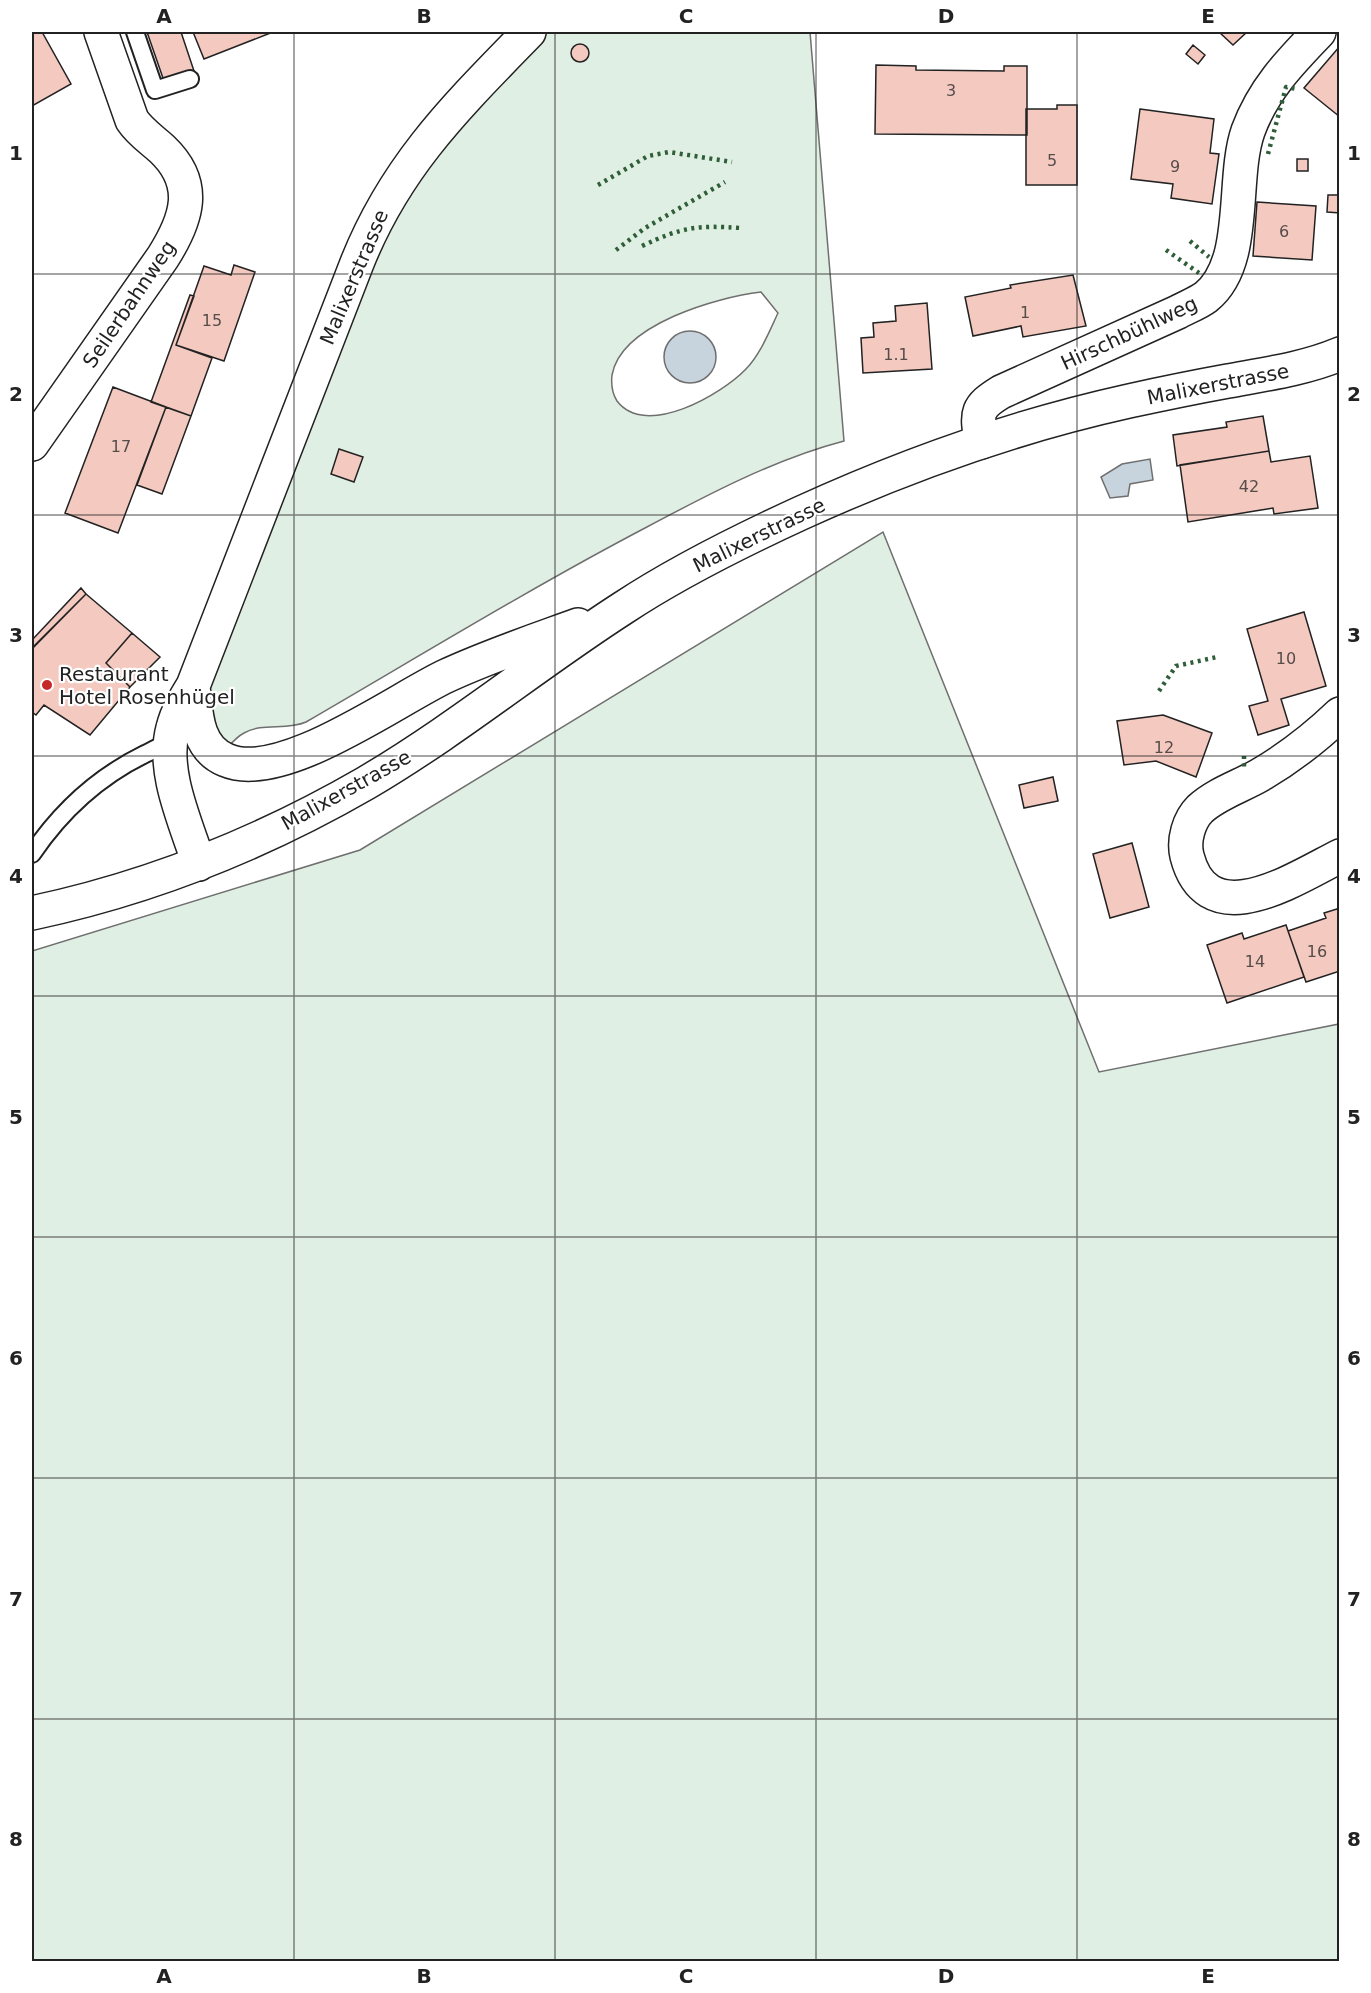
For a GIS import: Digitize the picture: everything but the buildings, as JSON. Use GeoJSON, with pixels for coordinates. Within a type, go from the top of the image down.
{"type":"FeatureCollection","features":[{"type":"Feature","properties":{"kind":"main road","name":"Seilerbahnweg"},"geometry":{"type":"LineString","coordinates":[[32,444],[163,257],[174,240],[184,213],[186,191],[180,172],[171,158],[141,132],[132,120],[101,32]]}},
{"type":"Feature","properties":{"kind":"main road","name":"Malixerstrasse"},"geometry":{"type":"LineString","coordinates":[[529,32],[437,128],[397,182],[381,209],[361,254],[193,686],[177,715],[170,742],[175,785],[199,864],[292,822],[368,782],[624,607],[695,566],[852,490],[981,442],[1125,402],[1299,369],[1340,354]]}},
{"type":"Feature","properties":{"kind":"main road","name":"Hirschbühlweg"},"geometry":{"type":"LineString","coordinates":[[981,442],[977,416],[983,404],[1001,392],[1178,312],[1206,297],[1214,288],[1234,248],[1242,151],[1254,116],[1274,80],[1319,32]]}},
{"type":"Feature","properties":{"kind":"main road"},"geometry":{"type":"LineString","coordinates":[[193,686],[197,720],[202,736],[214,753],[228,761],[248,765],[285,758],[328,740],[420,688],[471,665],[624,607]]}},
{"type":"Feature","properties":{"kind":"main road"},"geometry":{"type":"LineString","coordinates":[[1340,714],[1278,764],[1199,810],[1190,825],[1186,840],[1188,860],[1198,879],[1207,888],[1233,898],[1246,898],[1272,890],[1340,856]]}},
{"type":"Feature","properties":{"kind":"main road"},"geometry":{"type":"LineString","coordinates":[[32,913],[107,894],[199,864]]}},
{"type":"Feature","properties":{"kind":"lane"},"geometry":{"type":"LineString","coordinates":[[135,32],[155,90],[190,79]]}},
{"type":"Feature","properties":{"kind":"lane"},"geometry":{"type":"LineString","coordinates":[[35,848],[60,816],[91,788],[124,765],[170,742],[202,736]]}},
{"type":"Feature","properties":{"kind":"green space"},"geometry":{"type":"Polygon","coordinates":[[[529,32],[810,32],[844,441],[767,468],[693,503],[559,575],[306,722],[298,725],[251,730],[237,738],[219,757],[199,728],[238,573],[357,263],[529,32]],[[761,292],[721,300],[674,316],[633,341],[619,357],[612,375],[615,398],[630,412],[646,416],[683,409],[702,400],[720,390],[746,369],[768,335],[778,313],[761,292]]]}},
{"type":"Feature","properties":{"kind":"green space"},"geometry":{"type":"Polygon","coordinates":[[[883,532],[1099,1072],[1339,1024],[1339,1961],[32,1961],[32,951],[360,850],[883,532]]]}},
{"type":"Feature","properties":{"kind":"shaded area"},"geometry":{"type":"Polygon","coordinates":[[[690,331],[700,333],[708,339],[714,347],[716,357],[714,367],[708,375],[700,381],[690,383],[680,381],[672,375],[666,367],[664,357],[666,347],[672,339],[680,333],[690,331]]]}},
{"type":"Feature","properties":{"kind":"shaded area"},"geometry":{"type":"Polygon","coordinates":[[[1150,459],[1153,480],[1130,484],[1128,496],[1110,498],[1101,477],[1122,464],[1150,459]]]}},
{"type":"Feature","properties":{"kind":"hedge"},"geometry":{"type":"LineString","coordinates":[[1268,154],[1286,87],[1297,89]]}},
{"type":"Feature","properties":{"kind":"hedge"},"geometry":{"type":"LineString","coordinates":[[598,185],[648,156],[669,152],[732,162]]}},
{"type":"Feature","properties":{"kind":"hedge"},"geometry":{"type":"LineString","coordinates":[[616,250],[645,228],[725,182]]}},
{"type":"Feature","properties":{"kind":"hedge"},"geometry":{"type":"LineString","coordinates":[[642,246],[679,231],[701,227],[741,228]]}},
{"type":"Feature","properties":{"kind":"hedge"},"geometry":{"type":"LineString","coordinates":[[1190,241],[1209,257]]}},
{"type":"Feature","properties":{"kind":"hedge"},"geometry":{"type":"LineString","coordinates":[[1166,250],[1199,273]]}},
{"type":"Feature","properties":{"kind":"hedge"},"geometry":{"type":"LineString","coordinates":[[1159,691],[1176,666],[1217,657]]}},
{"type":"Feature","properties":{"kind":"hedge"},"geometry":{"type":"LineString","coordinates":[[1244,756],[1244,767],[1247,765]]}},
{"type":"Feature","properties":{"kind":"place","name":"Restaurant Hotel Rosenhügel"},"geometry":{"type":"Point","coordinates":[47,685]}}]}
